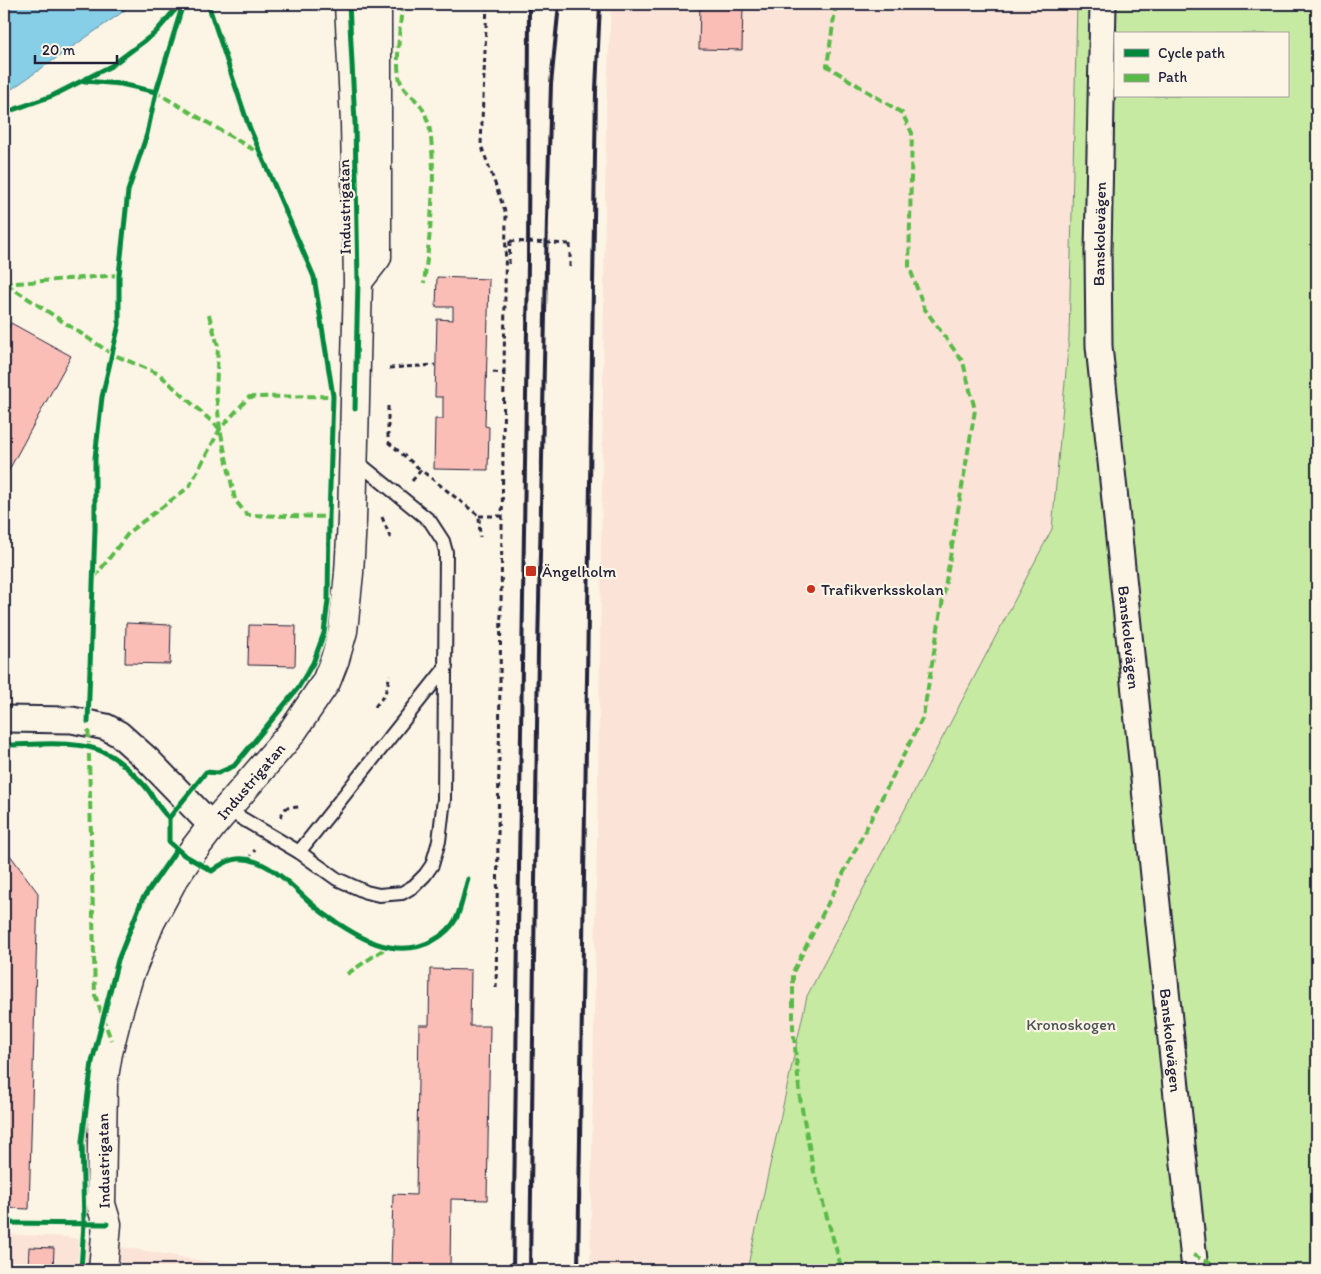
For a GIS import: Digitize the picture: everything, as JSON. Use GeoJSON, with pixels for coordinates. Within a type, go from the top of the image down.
{"type":"FeatureCollection","features":[{"type":"Feature","properties":{"kind":"street","name":"Industrigatan"},"geometry":{"type":"LineString","coordinates":[[103,1270],[107,1224],[101,1204],[102,1108],[108,1054],[129,976],[150,923],[172,882],[192,852],[219,818],[290,735],[326,682],[343,631],[350,573],[358,281],[350,4]]}},
{"type":"Feature","properties":{"kind":"street","name":"Industrigatan"},"geometry":{"type":"LineString","coordinates":[[358,281],[377,257],[377,4]]}},
{"type":"Feature","properties":{"kind":"street","name":"Banskolevägen"},"geometry":{"type":"LineString","coordinates":[[1103,4],[1098,251],[1099,346],[1195,1270]]}},
{"type":"Feature","properties":{"kind":"street"},"geometry":{"type":"LineString","coordinates":[[4,719],[72,720],[106,727],[119,734],[219,818]]}},
{"type":"Feature","properties":{"kind":"lane"},"geometry":{"type":"LineString","coordinates":[[219,818],[299,852],[337,879],[366,892],[379,895],[402,892],[414,886],[425,876],[432,865],[439,841],[444,799],[447,562],[444,541],[430,521],[353,459]]}},
{"type":"Feature","properties":{"kind":"lane"},"geometry":{"type":"LineString","coordinates":[[299,852],[446,667]]}},
{"type":"Feature","properties":{"kind":"path"},"geometry":{"type":"LineString","coordinates":[[487,4],[481,146],[506,214],[496,992]]}},
{"type":"Feature","properties":{"kind":"path"},"geometry":{"type":"LineString","coordinates":[[509,264],[510,241],[570,244],[570,267]]}},
{"type":"Feature","properties":{"kind":"path"},"geometry":{"type":"LineString","coordinates":[[389,368],[435,365]]}},
{"type":"Feature","properties":{"kind":"path"},"geometry":{"type":"LineString","coordinates":[[492,372],[504,373]]}},
{"type":"Feature","properties":{"kind":"path"},"geometry":{"type":"LineString","coordinates":[[388,406],[388,442],[420,470]]}},
{"type":"Feature","properties":{"kind":"path"},"geometry":{"type":"LineString","coordinates":[[479,516],[503,516]]}},
{"type":"Feature","properties":{"kind":"path"},"geometry":{"type":"LineString","coordinates":[[382,517],[392,542]]}},
{"type":"Feature","properties":{"kind":"path"},"geometry":{"type":"LineString","coordinates":[[375,707],[385,694],[390,676]]}},
{"type":"Feature","properties":{"kind":"shaded area","name":"Trafikverksskolan"},"geometry":{"type":"Polygon","coordinates":[[[611,4],[1077,4],[1069,337],[1052,529],[807,996],[747,1270],[590,1270],[606,110],[611,4]]]}},
{"type":"Feature","properties":{"kind":"shaded area"},"geometry":{"type":"Polygon","coordinates":[[[4,1234],[67,1237],[232,1266],[238,1270],[4,1270],[4,1234]]]}},
{"type":"Feature","properties":{"kind":"green space","name":"Kronoskogen"},"geometry":{"type":"Polygon","coordinates":[[[1077,4],[1317,4],[1317,1270],[747,1270],[807,996],[1052,529],[1069,337],[1077,4]]]}},
{"type":"Feature","properties":{"kind":"water"},"geometry":{"type":"Polygon","coordinates":[[[4,4],[128,4],[124,11],[9,91],[4,92],[4,4]]]}},
{"type":"Feature","properties":{"kind":"building"},"geometry":{"type":"Polygon","coordinates":[[[700,4],[743,4],[742,50],[699,49],[700,4]]]}},
{"type":"Feature","properties":{"kind":"building"},"geometry":{"type":"Polygon","coordinates":[[[437,277],[489,279],[485,426],[489,427],[488,470],[434,469],[435,419],[443,419],[443,397],[435,397],[437,319],[453,320],[453,307],[436,307],[437,277]]]}},
{"type":"Feature","properties":{"kind":"building"},"geometry":{"type":"Polygon","coordinates":[[[11,323],[71,356],[4,479],[4,337],[11,323]]]}},
{"type":"Feature","properties":{"kind":"building"},"geometry":{"type":"Polygon","coordinates":[[[126,623],[171,625],[170,664],[125,663],[126,623]]]}},
{"type":"Feature","properties":{"kind":"building"},"geometry":{"type":"Polygon","coordinates":[[[249,625],[296,626],[295,666],[248,665],[249,625]]]}},
{"type":"Feature","properties":{"kind":"building"},"geometry":{"type":"Polygon","coordinates":[[[4,847],[38,893],[29,1209],[4,1208],[4,847]]]}},
{"type":"Feature","properties":{"kind":"building"},"geometry":{"type":"Polygon","coordinates":[[[430,969],[471,970],[470,1026],[490,1026],[487,1200],[451,1199],[450,1270],[391,1270],[393,1194],[416,1195],[419,1025],[429,1025],[430,969]]]}},
{"type":"Feature","properties":{"kind":"building"},"geometry":{"type":"Polygon","coordinates":[[[29,1247],[54,1248],[53,1270],[28,1270],[29,1247]]]}},
{"type":"Feature","properties":{"kind":"railway"},"geometry":{"type":"LineString","coordinates":[[513,1270],[528,263],[529,4]]}},
{"type":"Feature","properties":{"kind":"railway"},"geometry":{"type":"LineString","coordinates":[[530,1270],[538,650],[547,219],[551,84],[559,4]]}},
{"type":"Feature","properties":{"kind":"railway"},"geometry":{"type":"LineString","coordinates":[[578,1270],[596,89],[600,4]]}},
{"type":"Feature","properties":{"kind":"marked path"},"geometry":{"type":"LineString","coordinates":[[402,4],[398,56],[399,76],[405,90],[419,103],[424,111],[432,149],[432,207],[424,283]]}},
{"type":"Feature","properties":{"kind":"marked path"},"geometry":{"type":"LineString","coordinates":[[836,4],[827,66],[902,113],[912,133],[909,266],[924,308],[963,362],[975,410],[923,717],[793,972],[793,1027],[800,1098],[813,1168],[842,1270]]}},
{"type":"Feature","properties":{"kind":"marked path"},"geometry":{"type":"LineString","coordinates":[[154,91],[259,153]]}},
{"type":"Feature","properties":{"kind":"marked path"},"geometry":{"type":"LineString","coordinates":[[4,284],[119,275]]}},
{"type":"Feature","properties":{"kind":"marked path"},"geometry":{"type":"LineString","coordinates":[[6,284],[112,354],[159,374],[220,429],[235,500],[247,515],[329,517]]}},
{"type":"Feature","properties":{"kind":"marked path"},"geometry":{"type":"LineString","coordinates":[[209,315],[218,346],[216,394],[220,429]]}},
{"type":"Feature","properties":{"kind":"marked path"},"geometry":{"type":"LineString","coordinates":[[94,578],[130,531],[189,487],[220,429],[249,397],[333,396]]}},
{"type":"Feature","properties":{"kind":"marked path"},"geometry":{"type":"LineString","coordinates":[[88,718],[95,995],[111,1040]]}},
{"type":"Feature","properties":{"kind":"marked path"},"geometry":{"type":"LineString","coordinates":[[347,974],[387,947]]}},
{"type":"Feature","properties":{"kind":"marked path"},"geometry":{"type":"LineString","coordinates":[[1193,1255],[1224,1270]]}},
{"type":"Feature","properties":{"kind":"cycle path"},"geometry":{"type":"LineString","coordinates":[[4,113],[52,96],[111,66],[155,33],[180,4]]}},
{"type":"Feature","properties":{"kind":"cycle path"},"geometry":{"type":"LineString","coordinates":[[88,722],[95,529],[95,458],[102,397],[119,324],[119,275],[128,191],[147,134],[156,92],[183,4]]}},
{"type":"Feature","properties":{"kind":"cycle path"},"geometry":{"type":"LineString","coordinates":[[169,818],[206,772],[218,773],[234,766],[298,688],[313,663],[324,633],[328,600],[333,396],[314,277],[248,124],[208,4]]}},
{"type":"Feature","properties":{"kind":"cycle path"},"geometry":{"type":"LineString","coordinates":[[349,4],[355,123],[358,281],[355,409]]}},
{"type":"Feature","properties":{"kind":"cycle path"},"geometry":{"type":"LineString","coordinates":[[85,81],[121,84],[156,92]]}},
{"type":"Feature","properties":{"kind":"cycle path"},"geometry":{"type":"LineString","coordinates":[[4,745],[69,744],[106,753],[126,767],[147,789],[161,810],[169,818],[169,842],[184,855],[212,871],[228,861],[239,859],[250,860],[266,866],[292,885],[315,907],[335,922],[376,943],[390,947],[405,948],[419,946],[441,936],[456,919],[468,879]]}},
{"type":"Feature","properties":{"kind":"cycle path"},"geometry":{"type":"LineString","coordinates":[[81,1270],[84,1223],[82,1141],[92,1062],[118,960],[142,900],[177,849]]}},
{"type":"Feature","properties":{"kind":"cycle path"},"geometry":{"type":"LineString","coordinates":[[4,1223],[107,1224]]}},
{"type":"Feature","properties":{"kind":"place","name":"Ängelholm"},"geometry":{"type":"Point","coordinates":[531,571]}},
{"type":"Feature","properties":{"kind":"place","name":"Trafikverksskolan"},"geometry":{"type":"Point","coordinates":[811,589]}}]}
